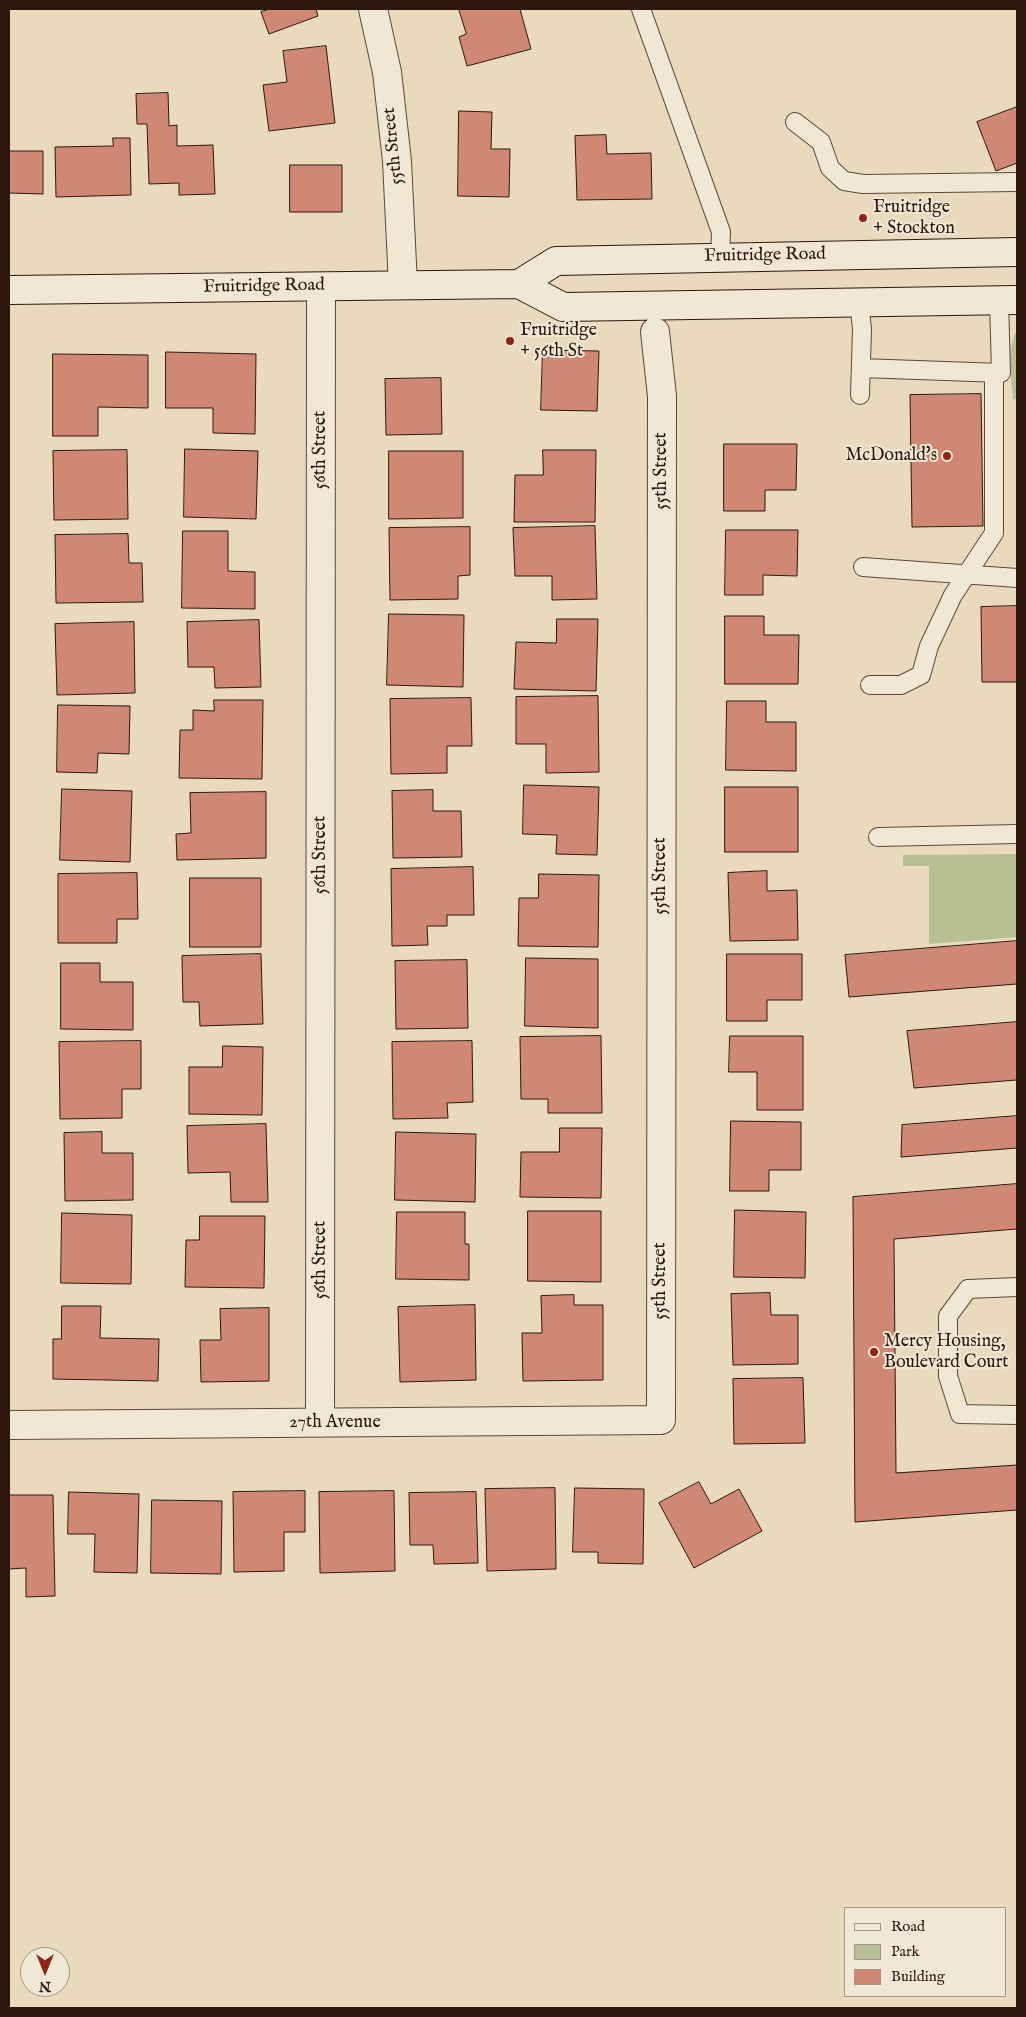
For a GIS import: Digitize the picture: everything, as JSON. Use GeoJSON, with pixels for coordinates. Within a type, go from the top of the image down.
{"type":"FeatureCollection","features":[{"type":"Feature","properties":{"kind":"street","name":"55th Street"},"geometry":{"type":"LineString","coordinates":[[373,9],[387,72],[398,161],[403,285]]}},
{"type":"Feature","properties":{"kind":"street","name":"Fruitridge Road"},"geometry":{"type":"LineString","coordinates":[[519,284],[556,261],[1017,252]]}},
{"type":"Feature","properties":{"kind":"street","name":"Fruitridge Road"},"geometry":{"type":"LineString","coordinates":[[9,290],[519,284],[563,307],[1008,300]]}},
{"type":"Feature","properties":{"kind":"street","name":"56th Street"},"geometry":{"type":"LineString","coordinates":[[320,1423],[321,287]]}},
{"type":"Feature","properties":{"kind":"street","name":"55th Street"},"geometry":{"type":"LineString","coordinates":[[655,332],[662,396],[661,1420]]}},
{"type":"Feature","properties":{"kind":"street","name":"27th Avenue"},"geometry":{"type":"LineString","coordinates":[[9,1425],[661,1420]]}},
{"type":"Feature","properties":{"kind":"lane"},"geometry":{"type":"LineString","coordinates":[[640,9],[721,232],[720,257]]}},
{"type":"Feature","properties":{"kind":"lane"},"geometry":{"type":"LineString","coordinates":[[795,122],[822,142],[830,168],[844,182],[863,184],[1017,182]]}},
{"type":"Feature","properties":{"kind":"lane"},"geometry":{"type":"LineString","coordinates":[[861,368],[1001,373],[1008,300]]}},
{"type":"Feature","properties":{"kind":"lane"},"geometry":{"type":"LineString","coordinates":[[859,302],[862,328],[860,395]]}},
{"type":"Feature","properties":{"kind":"lane"},"geometry":{"type":"LineString","coordinates":[[870,686],[901,685],[921,675],[929,646],[953,595],[994,533],[994,372]]}},
{"type":"Feature","properties":{"kind":"lane"},"geometry":{"type":"LineString","coordinates":[[863,567],[1017,578]]}},
{"type":"Feature","properties":{"kind":"lane"},"geometry":{"type":"LineString","coordinates":[[878,837],[1017,834]]}},
{"type":"Feature","properties":{"kind":"lane"},"geometry":{"type":"LineString","coordinates":[[1017,1287],[968,1289],[948,1316],[948,1376],[960,1414],[1017,1416]]}},
{"type":"Feature","properties":{"kind":"green space"},"geometry":{"type":"Polygon","coordinates":[[[1015,333],[1017,333],[1017,398],[1013,400],[1009,354],[1015,333]]]}},
{"type":"Feature","properties":{"kind":"green space"},"geometry":{"type":"Polygon","coordinates":[[[1017,854],[1017,937],[929,944],[929,866],[903,866],[903,855],[1017,854]]]}},
{"type":"Feature","properties":{"kind":"building"},"geometry":{"type":"Polygon","coordinates":[[[270,9],[316,9],[318,16],[269,34],[261,12],[270,9]]]}},
{"type":"Feature","properties":{"kind":"building"},"geometry":{"type":"Polygon","coordinates":[[[459,9],[520,9],[531,49],[467,66],[459,37],[466,34],[459,9]]]}},
{"type":"Feature","properties":{"kind":"building"},"geometry":{"type":"Polygon","coordinates":[[[326,46],[335,123],[269,131],[263,85],[287,82],[283,51],[326,46]]]}},
{"type":"Feature","properties":{"kind":"building"},"geometry":{"type":"Polygon","coordinates":[[[168,93],[169,126],[177,125],[177,146],[213,145],[215,194],[179,195],[179,183],[149,184],[147,124],[137,124],[136,94],[168,93]]]}},
{"type":"Feature","properties":{"kind":"building"},"geometry":{"type":"Polygon","coordinates":[[[1017,107],[1017,163],[996,171],[977,122],[1017,107]]]}},
{"type":"Feature","properties":{"kind":"building"},"geometry":{"type":"Polygon","coordinates":[[[459,111],[492,112],[491,149],[510,149],[509,197],[458,196],[459,111]]]}},
{"type":"Feature","properties":{"kind":"building"},"geometry":{"type":"Polygon","coordinates":[[[606,135],[607,154],[651,153],[652,199],[577,200],[575,136],[606,135]]]}},
{"type":"Feature","properties":{"kind":"building"},"geometry":{"type":"Polygon","coordinates":[[[113,138],[130,138],[131,195],[56,197],[55,147],[113,146],[113,138]]]}},
{"type":"Feature","properties":{"kind":"building"},"geometry":{"type":"Polygon","coordinates":[[[9,151],[43,151],[43,194],[9,193],[9,151]]]}},
{"type":"Feature","properties":{"kind":"building"},"geometry":{"type":"Polygon","coordinates":[[[290,165],[342,165],[342,212],[290,212],[290,165]]]}},
{"type":"Feature","properties":{"kind":"building"},"geometry":{"type":"Polygon","coordinates":[[[543,350],[599,351],[597,411],[541,410],[543,350]]]}},
{"type":"Feature","properties":{"kind":"building"},"geometry":{"type":"Polygon","coordinates":[[[166,352],[256,354],[255,434],[213,433],[213,408],[166,408],[166,352]]]}},
{"type":"Feature","properties":{"kind":"building"},"geometry":{"type":"Polygon","coordinates":[[[53,354],[148,355],[148,408],[98,407],[98,436],[53,436],[53,354]]]}},
{"type":"Feature","properties":{"kind":"building"},"geometry":{"type":"Polygon","coordinates":[[[441,378],[442,434],[386,435],[385,379],[441,378]]]}},
{"type":"Feature","properties":{"kind":"building"},"geometry":{"type":"Polygon","coordinates":[[[981,394],[983,526],[912,527],[910,395],[981,394]]]}},
{"type":"Feature","properties":{"kind":"building"},"geometry":{"type":"Polygon","coordinates":[[[724,444],[797,444],[796,490],[765,490],[765,511],[724,511],[724,444]]]}},
{"type":"Feature","properties":{"kind":"building"},"geometry":{"type":"Polygon","coordinates":[[[185,449],[258,451],[256,519],[184,517],[185,449]]]}},
{"type":"Feature","properties":{"kind":"building"},"geometry":{"type":"Polygon","coordinates":[[[127,450],[128,519],[54,520],[53,451],[127,450]]]}},
{"type":"Feature","properties":{"kind":"building"},"geometry":{"type":"Polygon","coordinates":[[[543,450],[596,450],[595,522],[514,522],[515,475],[543,475],[543,450]]]}},
{"type":"Feature","properties":{"kind":"building"},"geometry":{"type":"Polygon","coordinates":[[[389,451],[463,451],[463,518],[389,519],[389,451]]]}},
{"type":"Feature","properties":{"kind":"building"},"geometry":{"type":"Polygon","coordinates":[[[595,526],[597,599],[552,600],[552,576],[515,576],[513,528],[595,526]]]}},
{"type":"Feature","properties":{"kind":"building"},"geometry":{"type":"Polygon","coordinates":[[[470,527],[470,575],[458,576],[458,599],[390,600],[389,528],[470,527]]]}},
{"type":"Feature","properties":{"kind":"building"},"geometry":{"type":"Polygon","coordinates":[[[726,530],[798,530],[797,576],[763,575],[763,595],[725,595],[726,530]]]}},
{"type":"Feature","properties":{"kind":"building"},"geometry":{"type":"Polygon","coordinates":[[[183,531],[228,531],[228,571],[255,572],[255,609],[182,608],[183,531]]]}},
{"type":"Feature","properties":{"kind":"building"},"geometry":{"type":"Polygon","coordinates":[[[128,534],[129,563],[142,563],[143,602],[56,603],[55,535],[128,534]]]}},
{"type":"Feature","properties":{"kind":"building"},"geometry":{"type":"Polygon","coordinates":[[[1017,606],[1017,682],[982,682],[981,607],[1017,606]]]}},
{"type":"Feature","properties":{"kind":"building"},"geometry":{"type":"Polygon","coordinates":[[[389,614],[464,615],[463,687],[387,685],[389,614]]]}},
{"type":"Feature","properties":{"kind":"building"},"geometry":{"type":"Polygon","coordinates":[[[725,616],[764,616],[764,635],[799,635],[798,684],[725,684],[725,616]]]}},
{"type":"Feature","properties":{"kind":"building"},"geometry":{"type":"Polygon","coordinates":[[[557,619],[598,619],[596,691],[514,689],[516,642],[556,643],[557,619]]]}},
{"type":"Feature","properties":{"kind":"building"},"geometry":{"type":"Polygon","coordinates":[[[259,620],[261,687],[215,688],[214,667],[188,667],[187,622],[259,620]]]}},
{"type":"Feature","properties":{"kind":"building"},"geometry":{"type":"Polygon","coordinates":[[[134,622],[135,693],[57,695],[55,624],[134,622]]]}},
{"type":"Feature","properties":{"kind":"building"},"geometry":{"type":"Polygon","coordinates":[[[598,696],[599,772],[546,773],[546,744],[516,744],[516,697],[598,696]]]}},
{"type":"Feature","properties":{"kind":"building"},"geometry":{"type":"Polygon","coordinates":[[[471,698],[472,746],[447,746],[447,773],[391,774],[390,699],[471,698]]]}},
{"type":"Feature","properties":{"kind":"building"},"geometry":{"type":"Polygon","coordinates":[[[214,700],[263,700],[262,779],[179,778],[180,730],[193,730],[193,710],[214,711],[214,700]]]}},
{"type":"Feature","properties":{"kind":"building"},"geometry":{"type":"Polygon","coordinates":[[[727,701],[766,701],[766,722],[796,722],[796,771],[726,770],[727,701]]]}},
{"type":"Feature","properties":{"kind":"building"},"geometry":{"type":"Polygon","coordinates":[[[58,705],[130,706],[129,754],[98,753],[97,773],[57,772],[58,705]]]}},
{"type":"Feature","properties":{"kind":"building"},"geometry":{"type":"Polygon","coordinates":[[[524,785],[599,787],[597,855],[556,854],[557,835],[523,834],[524,785]]]}},
{"type":"Feature","properties":{"kind":"building"},"geometry":{"type":"Polygon","coordinates":[[[725,787],[798,787],[798,852],[725,852],[725,787]]]}},
{"type":"Feature","properties":{"kind":"building"},"geometry":{"type":"Polygon","coordinates":[[[62,789],[132,791],[130,862],[60,860],[62,789]]]}},
{"type":"Feature","properties":{"kind":"building"},"geometry":{"type":"Polygon","coordinates":[[[433,790],[433,811],[461,811],[462,857],[393,858],[392,791],[433,790]]]}},
{"type":"Feature","properties":{"kind":"building"},"geometry":{"type":"Polygon","coordinates":[[[266,792],[266,858],[177,860],[176,834],[191,833],[190,793],[266,792]]]}},
{"type":"Feature","properties":{"kind":"building"},"geometry":{"type":"Polygon","coordinates":[[[473,867],[474,915],[447,915],[447,926],[427,926],[428,945],[392,946],[391,869],[473,867]]]}},
{"type":"Feature","properties":{"kind":"building"},"geometry":{"type":"Polygon","coordinates":[[[767,871],[767,891],[797,890],[798,940],[730,941],[728,873],[767,871]]]}},
{"type":"Feature","properties":{"kind":"building"},"geometry":{"type":"Polygon","coordinates":[[[137,873],[138,919],[117,919],[117,943],[58,943],[58,874],[137,873]]]}},
{"type":"Feature","properties":{"kind":"building"},"geometry":{"type":"Polygon","coordinates":[[[539,874],[599,875],[598,947],[518,946],[519,898],[538,898],[539,874]]]}},
{"type":"Feature","properties":{"kind":"building"},"geometry":{"type":"Polygon","coordinates":[[[190,878],[261,878],[261,947],[190,947],[190,878]]]}},
{"type":"Feature","properties":{"kind":"building"},"geometry":{"type":"Polygon","coordinates":[[[1017,941],[1017,984],[849,997],[845,955],[1017,941]]]}},
{"type":"Feature","properties":{"kind":"building"},"geometry":{"type":"Polygon","coordinates":[[[261,954],[263,1024],[200,1026],[199,1002],[183,1002],[182,956],[261,954]]]}},
{"type":"Feature","properties":{"kind":"building"},"geometry":{"type":"Polygon","coordinates":[[[727,954],[802,954],[802,1000],[767,1000],[767,1021],[727,1021],[727,954]]]}},
{"type":"Feature","properties":{"kind":"building"},"geometry":{"type":"Polygon","coordinates":[[[526,958],[598,959],[598,1028],[525,1026],[526,958]]]}},
{"type":"Feature","properties":{"kind":"building"},"geometry":{"type":"Polygon","coordinates":[[[467,960],[468,1028],[396,1029],[395,961],[467,960]]]}},
{"type":"Feature","properties":{"kind":"building"},"geometry":{"type":"Polygon","coordinates":[[[61,963],[100,963],[100,982],[133,982],[133,1030],[61,1029],[61,963]]]}},
{"type":"Feature","properties":{"kind":"building"},"geometry":{"type":"Polygon","coordinates":[[[1017,1022],[1017,1080],[914,1088],[907,1031],[1017,1022]]]}},
{"type":"Feature","properties":{"kind":"building"},"geometry":{"type":"Polygon","coordinates":[[[601,1036],[602,1113],[548,1113],[548,1099],[521,1099],[520,1037],[601,1036]]]}},
{"type":"Feature","properties":{"kind":"building"},"geometry":{"type":"Polygon","coordinates":[[[730,1036],[803,1036],[803,1110],[757,1110],[757,1072],[729,1072],[730,1036]]]}},
{"type":"Feature","properties":{"kind":"building"},"geometry":{"type":"Polygon","coordinates":[[[141,1041],[141,1089],[122,1089],[122,1118],[60,1119],[59,1042],[141,1041]]]}},
{"type":"Feature","properties":{"kind":"building"},"geometry":{"type":"Polygon","coordinates":[[[472,1041],[473,1102],[447,1103],[448,1118],[393,1119],[392,1042],[472,1041]]]}},
{"type":"Feature","properties":{"kind":"building"},"geometry":{"type":"Polygon","coordinates":[[[223,1046],[263,1047],[262,1115],[189,1114],[189,1067],[222,1067],[223,1046]]]}},
{"type":"Feature","properties":{"kind":"building"},"geometry":{"type":"Polygon","coordinates":[[[1017,1116],[1017,1148],[901,1157],[902,1125],[1017,1116]]]}},
{"type":"Feature","properties":{"kind":"building"},"geometry":{"type":"Polygon","coordinates":[[[731,1121],[801,1122],[801,1170],[769,1170],[769,1191],[730,1191],[731,1121]]]}},
{"type":"Feature","properties":{"kind":"building"},"geometry":{"type":"Polygon","coordinates":[[[266,1124],[268,1202],[231,1202],[230,1172],[188,1173],[187,1126],[266,1124]]]}},
{"type":"Feature","properties":{"kind":"building"},"geometry":{"type":"Polygon","coordinates":[[[560,1128],[602,1128],[601,1198],[520,1197],[521,1152],[559,1152],[560,1128]]]}},
{"type":"Feature","properties":{"kind":"building"},"geometry":{"type":"Polygon","coordinates":[[[102,1132],[102,1153],[133,1153],[133,1200],[65,1201],[64,1133],[102,1132]]]}},
{"type":"Feature","properties":{"kind":"building"},"geometry":{"type":"Polygon","coordinates":[[[396,1132],[476,1134],[475,1202],[395,1200],[396,1132]]]}},
{"type":"Feature","properties":{"kind":"building","name":"Mercy Housing, Boulevard Court"},"geometry":{"type":"Polygon","coordinates":[[[1017,1184],[1017,1229],[894,1239],[896,1473],[1017,1465],[1017,1510],[855,1522],[853,1197],[1017,1184]]]}},
{"type":"Feature","properties":{"kind":"building"},"geometry":{"type":"Polygon","coordinates":[[[735,1210],[806,1212],[805,1278],[734,1277],[735,1210]]]}},
{"type":"Feature","properties":{"kind":"building"},"geometry":{"type":"Polygon","coordinates":[[[528,1211],[601,1211],[601,1282],[528,1281],[528,1211]]]}},
{"type":"Feature","properties":{"kind":"building"},"geometry":{"type":"Polygon","coordinates":[[[397,1212],[465,1212],[465,1244],[469,1244],[469,1280],[396,1279],[397,1212]]]}},
{"type":"Feature","properties":{"kind":"building"},"geometry":{"type":"Polygon","coordinates":[[[62,1213],[132,1215],[131,1284],[61,1283],[62,1213]]]}},
{"type":"Feature","properties":{"kind":"building"},"geometry":{"type":"Polygon","coordinates":[[[200,1216],[265,1216],[264,1288],[185,1287],[186,1240],[199,1240],[200,1216]]]}},
{"type":"Feature","properties":{"kind":"building"},"geometry":{"type":"Polygon","coordinates":[[[770,1293],[771,1315],[798,1315],[798,1364],[733,1365],[731,1294],[770,1293]]]}},
{"type":"Feature","properties":{"kind":"building"},"geometry":{"type":"Polygon","coordinates":[[[574,1295],[574,1305],[603,1305],[603,1380],[523,1381],[522,1333],[542,1333],[541,1296],[574,1295]]]}},
{"type":"Feature","properties":{"kind":"building"},"geometry":{"type":"Polygon","coordinates":[[[475,1305],[476,1380],[400,1382],[398,1307],[475,1305]]]}},
{"type":"Feature","properties":{"kind":"building"},"geometry":{"type":"Polygon","coordinates":[[[62,1306],[101,1306],[100,1338],[159,1339],[158,1381],[53,1379],[53,1339],[61,1339],[62,1306]]]}},
{"type":"Feature","properties":{"kind":"building"},"geometry":{"type":"Polygon","coordinates":[[[269,1308],[269,1381],[201,1382],[200,1340],[221,1340],[220,1309],[269,1308]]]}},
{"type":"Feature","properties":{"kind":"building"},"geometry":{"type":"Polygon","coordinates":[[[803,1378],[805,1443],[734,1444],[733,1379],[803,1378]]]}},
{"type":"Feature","properties":{"kind":"building"},"geometry":{"type":"Polygon","coordinates":[[[699,1482],[711,1504],[739,1489],[762,1531],[694,1568],[659,1503],[699,1482]]]}},
{"type":"Feature","properties":{"kind":"building"},"geometry":{"type":"Polygon","coordinates":[[[555,1488],[556,1569],[487,1571],[485,1489],[555,1488]]]}},
{"type":"Feature","properties":{"kind":"building"},"geometry":{"type":"Polygon","coordinates":[[[575,1488],[644,1489],[643,1564],[598,1563],[598,1552],[573,1552],[575,1488]]]}},
{"type":"Feature","properties":{"kind":"building"},"geometry":{"type":"Polygon","coordinates":[[[305,1491],[305,1532],[284,1532],[284,1571],[234,1572],[233,1492],[305,1491]]]}},
{"type":"Feature","properties":{"kind":"building"},"geometry":{"type":"Polygon","coordinates":[[[394,1491],[395,1571],[320,1573],[319,1492],[394,1491]]]}},
{"type":"Feature","properties":{"kind":"building"},"geometry":{"type":"Polygon","coordinates":[[[69,1492],[139,1494],[137,1573],[94,1572],[95,1534],[68,1534],[69,1492]]]}},
{"type":"Feature","properties":{"kind":"building"},"geometry":{"type":"Polygon","coordinates":[[[476,1492],[478,1563],[434,1564],[433,1545],[410,1545],[409,1493],[476,1492]]]}},
{"type":"Feature","properties":{"kind":"building"},"geometry":{"type":"Polygon","coordinates":[[[9,1495],[53,1495],[55,1596],[26,1597],[26,1568],[9,1569],[9,1495]]]}},
{"type":"Feature","properties":{"kind":"building"},"geometry":{"type":"Polygon","coordinates":[[[152,1500],[222,1501],[221,1574],[151,1573],[152,1500]]]}},
{"type":"Feature","properties":{"kind":"place","name":"Fruitridge + Stockton"},"geometry":{"type":"Point","coordinates":[863,218]}},
{"type":"Feature","properties":{"kind":"place","name":"Fruitridge + 56th St"},"geometry":{"type":"Point","coordinates":[510,341]}},
{"type":"Feature","properties":{"kind":"place","name":"McDonald's"},"geometry":{"type":"Point","coordinates":[947,456]}},
{"type":"Feature","properties":{"kind":"place","name":"Mercy Housing, Boulevard Court"},"geometry":{"type":"Point","coordinates":[874,1352]}}]}
